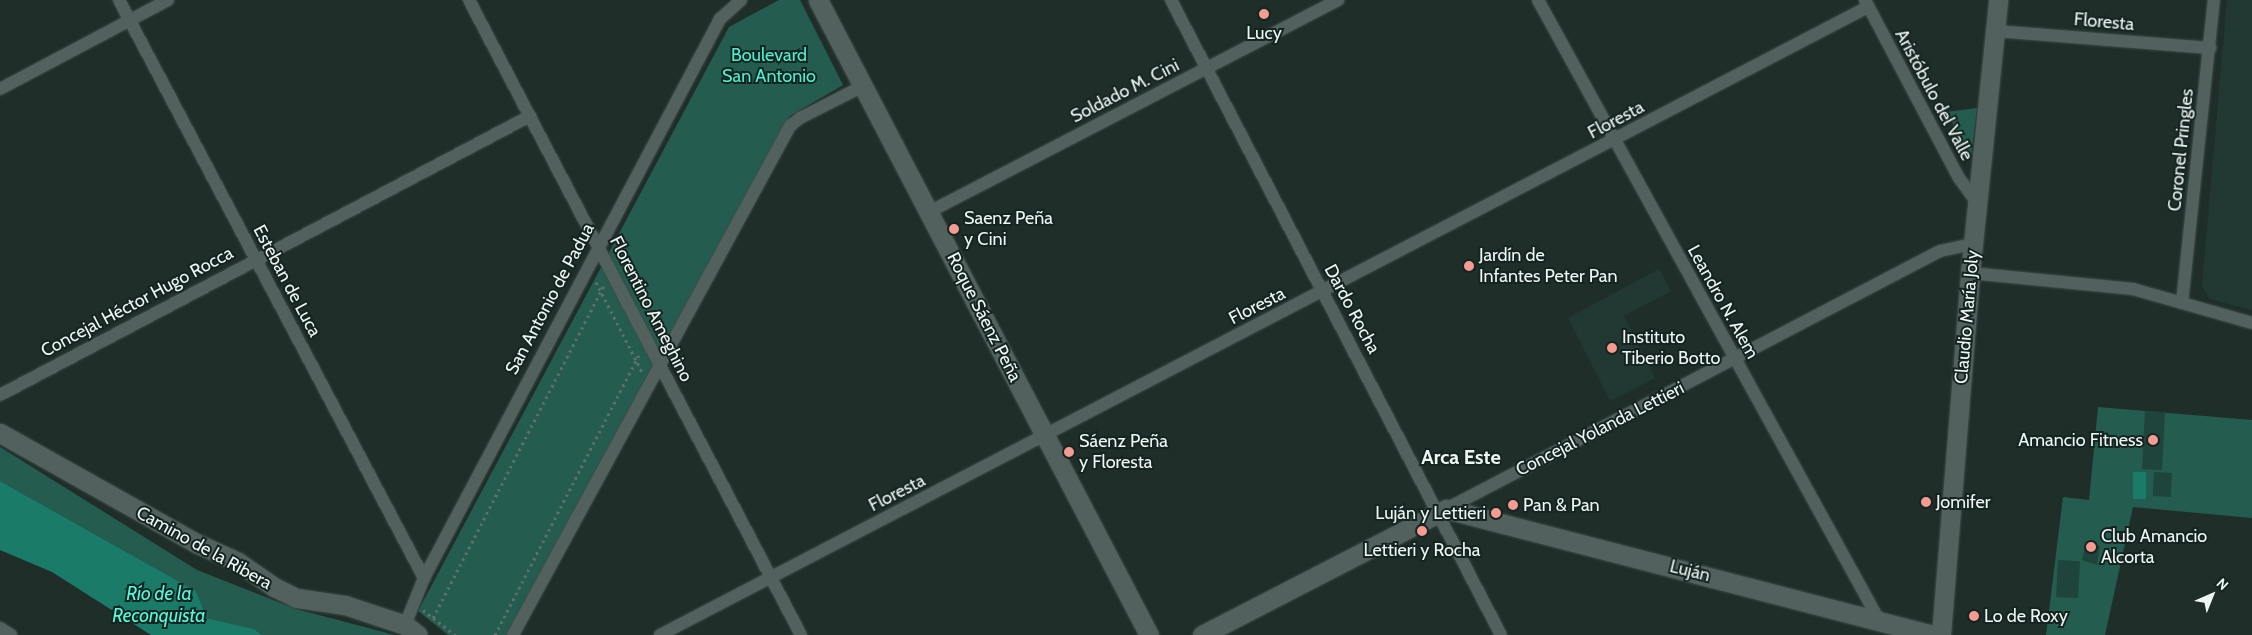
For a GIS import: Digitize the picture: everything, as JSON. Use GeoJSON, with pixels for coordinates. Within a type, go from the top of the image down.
{"type":"FeatureCollection","features":[{"type":"Feature","properties":{"kind":"street","name":"Esteban de Luca"},"geometry":{"type":"LineString","coordinates":[[119,0],[424,578]]}},
{"type":"Feature","properties":{"kind":"street"},"geometry":{"type":"LineString","coordinates":[[0,89],[168,0]]}},
{"type":"Feature","properties":{"kind":"street","name":"Florentino Ameghino"},"geometry":{"type":"LineString","coordinates":[[469,0],[801,635]]}},
{"type":"Feature","properties":{"kind":"street","name":"San Antonio de Padua"},"geometry":{"type":"LineString","coordinates":[[411,630],[413,602],[424,578],[587,266],[720,19],[742,0]]}},
{"type":"Feature","properties":{"kind":"street","name":"Roque Sáenz Peña"},"geometry":{"type":"LineString","coordinates":[[818,0],[1149,635]]}},
{"type":"Feature","properties":{"kind":"street","name":"Dardo Rocha"},"geometry":{"type":"LineString","coordinates":[[1171,0],[1323,292],[1442,511],[1501,635]]}},
{"type":"Feature","properties":{"kind":"street","name":"Soldado M. Cini"},"geometry":{"type":"LineString","coordinates":[[929,212],[1338,0]]}},
{"type":"Feature","properties":{"kind":"street","name":"Leandro N. Alem"},"geometry":{"type":"LineString","coordinates":[[1538,0],[1879,620]]}},
{"type":"Feature","properties":{"kind":"street","name":"Claudio María Joly"},"geometry":{"type":"LineString","coordinates":[[1941,635],[1970,273],[1998,0]]}},
{"type":"Feature","properties":{"kind":"street","name":"Coronel Pringles"},"geometry":{"type":"LineString","coordinates":[[2182,303],[2214,0]]}},
{"type":"Feature","properties":{"kind":"street","name":"Floresta"},"geometry":{"type":"LineString","coordinates":[[660,635],[1614,140],[1867,4]]}},
{"type":"Feature","properties":{"kind":"street","name":"Aristóbulo del Valle"},"geometry":{"type":"LineString","coordinates":[[1867,4],[1959,178],[1977,203]]}},
{"type":"Feature","properties":{"kind":"street","name":"Floresta"},"geometry":{"type":"LineString","coordinates":[[1995,31],[2210,48]]}},
{"type":"Feature","properties":{"kind":"street"},"geometry":{"type":"LineString","coordinates":[[513,635],[790,126],[863,86]]}},
{"type":"Feature","properties":{"kind":"street","name":"Concejal Héctor Hugo Rocca"},"geometry":{"type":"LineString","coordinates":[[0,395],[254,258],[530,116]]}},
{"type":"Feature","properties":{"kind":"street","name":"Concejal Yolanda Lettieri"},"geometry":{"type":"LineString","coordinates":[[1202,635],[1940,251],[1973,244]]}},
{"type":"Feature","properties":{"kind":"street"},"geometry":{"type":"LineString","coordinates":[[1970,273],[2105,284],[2252,323]]}},
{"type":"Feature","properties":{"kind":"street","name":"Camino de la Ribera"},"geometry":{"type":"LineString","coordinates":[[0,433],[196,543],[238,562],[274,588],[297,598],[345,605],[411,630]]}},
{"type":"Feature","properties":{"kind":"street","name":"Luján"},"geometry":{"type":"LineString","coordinates":[[1442,511],[1933,635]]}},
{"type":"Feature","properties":{"kind":"street"},"geometry":{"type":"LineString","coordinates":[[0,628],[11,635]]}},
{"type":"Feature","properties":{"kind":"path"},"geometry":{"type":"LineString","coordinates":[[587,266],[649,386]]}},
{"type":"Feature","properties":{"kind":"path"},"geometry":{"type":"LineString","coordinates":[[433,618],[611,271]]}},
{"type":"Feature","properties":{"kind":"path"},"geometry":{"type":"LineString","coordinates":[[496,635],[647,340]]}},
{"type":"Feature","properties":{"kind":"path"},"geometry":{"type":"LineString","coordinates":[[413,602],[456,635]]}},
{"type":"Feature","properties":{"kind":"shaded area"},"geometry":{"type":"Polygon","coordinates":[[[2227,0],[2252,0],[2252,310],[2210,299],[2202,286],[2227,0]]]}},
{"type":"Feature","properties":{"kind":"shaded area","name":"Instituto Tiberio Botto"},"geometry":{"type":"Polygon","coordinates":[[[1659,269],[1671,291],[1624,316],[1655,378],[1610,401],[1568,318],[1659,269]]]}},
{"type":"Feature","properties":{"kind":"green space","name":"Boulevard San Antonio"},"geometry":{"type":"Polygon","coordinates":[[[779,0],[800,0],[843,85],[790,116],[507,635],[448,635],[418,611],[729,27],[779,0]]]}},
{"type":"Feature","properties":{"kind":"green space"},"geometry":{"type":"Polygon","coordinates":[[[1977,108],[1971,157],[1946,112],[1977,108]]]}},
{"type":"Feature","properties":{"kind":"green space","name":"Club Amancio Alcorta"},"geometry":{"type":"Polygon","coordinates":[[[2098,407],[2252,420],[2252,518],[2133,507],[2105,635],[2046,635],[2063,497],[2089,500],[2098,407]]]}},
{"type":"Feature","properties":{"kind":"green space"},"geometry":{"type":"Polygon","coordinates":[[[0,447],[197,570],[296,609],[395,635],[262,635],[254,629],[207,618],[196,591],[0,481],[0,447]]]}},
{"type":"Feature","properties":{"kind":"water"},"geometry":{"type":"Polygon","coordinates":[[[2133,472],[2146,472],[2146,499],[2133,499],[2133,472]]]}},
{"type":"Feature","properties":{"kind":"water","name":"Río de la Reconquista"},"geometry":{"type":"Polygon","coordinates":[[[0,481],[196,591],[207,618],[254,629],[262,635],[151,635],[52,572],[0,550],[0,481]]]}},
{"type":"Feature","properties":{"kind":"building","name":"Amancio Fitness"},"geometry":{"type":"Polygon","coordinates":[[[2145,411],[2165,412],[2162,470],[2142,469],[2145,411]]]}},
{"type":"Feature","properties":{"kind":"building"},"geometry":{"type":"Polygon","coordinates":[[[2154,472],[2172,473],[2171,497],[2153,496],[2154,472]]]}},
{"type":"Feature","properties":{"kind":"building"},"geometry":{"type":"Polygon","coordinates":[[[2086,544],[2100,546],[2097,565],[2082,560],[2086,544]]]}},
{"type":"Feature","properties":{"kind":"building"},"geometry":{"type":"Polygon","coordinates":[[[2058,560],[2080,561],[2078,598],[2056,597],[2058,560]]]}},
{"type":"Feature","properties":{"kind":"place","name":"Lucy"},"geometry":{"type":"Point","coordinates":[1264,14]}},
{"type":"Feature","properties":{"kind":"place","name":"Saenz Peña y Cini"},"geometry":{"type":"Point","coordinates":[954,229]}},
{"type":"Feature","properties":{"kind":"place","name":"Jardín de Infantes Peter Pan"},"geometry":{"type":"Point","coordinates":[1469,266]}},
{"type":"Feature","properties":{"kind":"place","name":"Instituto Tiberio Botto"},"geometry":{"type":"Point","coordinates":[1612,348]}},
{"type":"Feature","properties":{"kind":"place","name":"Amancio Fitness"},"geometry":{"type":"Point","coordinates":[2153,440]}},
{"type":"Feature","properties":{"kind":"place","name":"Sáenz Peña y Floresta"},"geometry":{"type":"Point","coordinates":[1069,452]}},
{"type":"Feature","properties":{"kind":"place","name":"Jomifer"},"geometry":{"type":"Point","coordinates":[1926,502]}},
{"type":"Feature","properties":{"kind":"place","name":"Pan & Pan"},"geometry":{"type":"Point","coordinates":[1513,505]}},
{"type":"Feature","properties":{"kind":"place","name":"Luján y Lettieri"},"geometry":{"type":"Point","coordinates":[1496,513]}},
{"type":"Feature","properties":{"kind":"place","name":"Lettieri y Rocha"},"geometry":{"type":"Point","coordinates":[1422,531]}},
{"type":"Feature","properties":{"kind":"place","name":"Club Amancio Alcorta"},"geometry":{"type":"Point","coordinates":[2091,547]}},
{"type":"Feature","properties":{"kind":"place","name":"Lo de Roxy"},"geometry":{"type":"Point","coordinates":[1974,616]}},
{"type":"Feature","properties":{"kind":"district","name":"Arca Este"},"geometry":{"type":"Point","coordinates":[1461,457]}}]}
